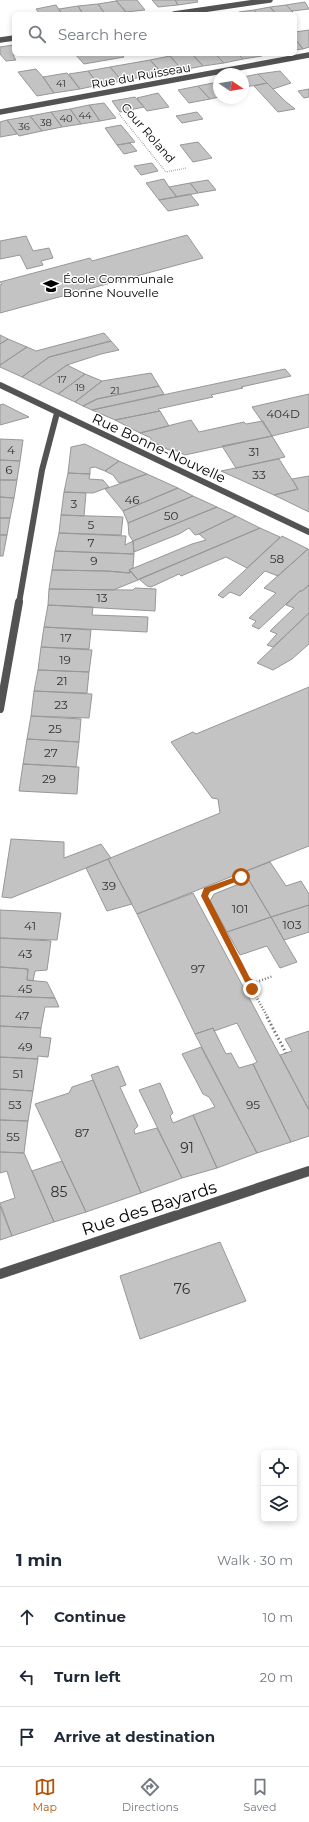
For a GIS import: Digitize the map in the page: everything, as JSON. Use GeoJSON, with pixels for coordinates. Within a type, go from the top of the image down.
{"type":"FeatureCollection","features":[{"type":"Feature","properties":{"kind":"street"},"geometry":{"type":"LineString","coordinates":[[188,12],[270,0]]}},
{"type":"Feature","properties":{"kind":"street"},"geometry":{"type":"LineString","coordinates":[[0,40],[12,38]]}},
{"type":"Feature","properties":{"kind":"street","name":"Rue du Ruisseau"},"geometry":{"type":"LineString","coordinates":[[0,112],[309,55]]}},
{"type":"Feature","properties":{"kind":"street","name":"Rue Bonne-Nouvelle"},"geometry":{"type":"LineString","coordinates":[[0,385],[309,532]]}},
{"type":"Feature","properties":{"kind":"street"},"geometry":{"type":"LineString","coordinates":[[0,710],[42,470],[57,413]]}},
{"type":"Feature","properties":{"kind":"street","name":"Rue des Bayards"},"geometry":{"type":"LineString","coordinates":[[0,1274],[309,1171]]}},
{"type":"Feature","properties":{"kind":"path","name":"Cour Roland"},"geometry":{"type":"LineString","coordinates":[[102,93],[166,172],[186,168]]}},
{"type":"Feature","properties":{"kind":"path"},"geometry":{"type":"LineString","coordinates":[[241,877],[207,890],[204,896],[248,980],[254,983],[273,976]]}},
{"type":"Feature","properties":{"kind":"path"},"geometry":{"type":"LineString","coordinates":[[254,983],[252,989],[286,1053]]}},
{"type":"Feature","properties":{"kind":"building"},"geometry":{"type":"Polygon","coordinates":[[[116,0],[137,0],[145,10],[126,12],[116,0]]]}},
{"type":"Feature","properties":{"kind":"building"},"geometry":{"type":"Polygon","coordinates":[[[152,0],[175,0],[178,5],[158,7],[152,0]]]}},
{"type":"Feature","properties":{"kind":"building"},"geometry":{"type":"Polygon","coordinates":[[[175,0],[197,0],[198,2],[178,5],[175,0]]]}},
{"type":"Feature","properties":{"kind":"building"},"geometry":{"type":"Polygon","coordinates":[[[116,1],[126,12],[104,12],[98,4],[116,1]]]}},
{"type":"Feature","properties":{"kind":"building"},"geometry":{"type":"Polygon","coordinates":[[[305,2],[309,9],[292,11],[286,5],[305,2]]]}},
{"type":"Feature","properties":{"kind":"building"},"geometry":{"type":"Polygon","coordinates":[[[98,4],[104,12],[82,12],[78,6],[98,4]]]}},
{"type":"Feature","properties":{"kind":"building"},"geometry":{"type":"Polygon","coordinates":[[[56,5],[61,12],[38,12],[36,9],[56,5]]]}},
{"type":"Feature","properties":{"kind":"building"},"geometry":{"type":"Polygon","coordinates":[[[286,5],[293,12],[274,12],[270,7],[286,5]]]}},
{"type":"Feature","properties":{"kind":"building"},"geometry":{"type":"Polygon","coordinates":[[[78,6],[82,12],[61,12],[59,9],[78,6]]]}},
{"type":"Feature","properties":{"kind":"building"},"geometry":{"type":"Polygon","coordinates":[[[270,7],[274,12],[256,12],[254,10],[270,7]]]}},
{"type":"Feature","properties":{"kind":"building"},"geometry":{"type":"Polygon","coordinates":[[[254,10],[256,12],[239,12],[254,10]]]}},
{"type":"Feature","properties":{"kind":"building"},"geometry":{"type":"Polygon","coordinates":[[[309,30],[309,47],[303,49],[297,42],[297,32],[309,30]]]}},
{"type":"Feature","properties":{"kind":"building"},"geometry":{"type":"Polygon","coordinates":[[[297,42],[303,49],[297,50],[297,42]]]}},
{"type":"Feature","properties":{"kind":"building"},"geometry":{"type":"Polygon","coordinates":[[[12,45],[12,56],[16,60],[6,61],[0,54],[0,47],[12,45]]]}},
{"type":"Feature","properties":{"kind":"building"},"geometry":{"type":"Polygon","coordinates":[[[77,56],[124,57],[84,64],[77,56]]]}},
{"type":"Feature","properties":{"kind":"building"},"geometry":{"type":"Polygon","coordinates":[[[170,56],[194,56],[203,66],[182,70],[170,56]]]}},
{"type":"Feature","properties":{"kind":"building"},"geometry":{"type":"Polygon","coordinates":[[[170,56],[182,70],[162,73],[150,60],[170,56]]]}},
{"type":"Feature","properties":{"kind":"building"},"geometry":{"type":"Polygon","coordinates":[[[194,56],[217,56],[224,63],[203,66],[194,56]]]}},
{"type":"Feature","properties":{"kind":"building"},"geometry":{"type":"Polygon","coordinates":[[[217,56],[240,56],[243,59],[224,63],[217,56]]]}},
{"type":"Feature","properties":{"kind":"building"},"geometry":{"type":"Polygon","coordinates":[[[240,56],[262,56],[243,59],[240,56]]]}},
{"type":"Feature","properties":{"kind":"building"},"geometry":{"type":"Polygon","coordinates":[[[150,60],[162,73],[122,81],[110,67],[150,60]]]}},
{"type":"Feature","properties":{"kind":"building"},"geometry":{"type":"Polygon","coordinates":[[[110,67],[122,81],[99,85],[88,71],[110,67]]]}},
{"type":"Feature","properties":{"kind":"building"},"geometry":{"type":"Polygon","coordinates":[[[36,69],[54,93],[37,96],[18,72],[36,69]]]}},
{"type":"Feature","properties":{"kind":"building"},"geometry":{"type":"Polygon","coordinates":[[[88,71],[99,85],[80,89],[69,74],[88,71]]]}},
{"type":"Feature","properties":{"kind":"building"},"geometry":{"type":"Polygon","coordinates":[[[280,71],[291,83],[273,89],[258,74],[280,71]]]}},
{"type":"Feature","properties":{"kind":"building"},"geometry":{"type":"Polygon","coordinates":[[[67,73],[80,89],[54,93],[43,77],[67,73]]]}},
{"type":"Feature","properties":{"kind":"building"},"geometry":{"type":"Polygon","coordinates":[[[258,74],[267,83],[249,86],[249,76],[258,74]]]}},
{"type":"Feature","properties":{"kind":"building"},"geometry":{"type":"Polygon","coordinates":[[[213,83],[213,98],[210,99],[198,86],[213,83]]]}},
{"type":"Feature","properties":{"kind":"building"},"geometry":{"type":"Polygon","coordinates":[[[267,83],[295,109],[278,112],[254,86],[267,83]]]}},
{"type":"Feature","properties":{"kind":"building"},"geometry":{"type":"Polygon","coordinates":[[[198,86],[210,99],[189,103],[178,90],[198,86]]]}},
{"type":"Feature","properties":{"kind":"building"},"geometry":{"type":"Polygon","coordinates":[[[309,89],[309,97],[304,98],[298,91],[309,89]]]}},
{"type":"Feature","properties":{"kind":"building"},"geometry":{"type":"Polygon","coordinates":[[[158,93],[169,107],[147,111],[137,98],[158,93]]]}},
{"type":"Feature","properties":{"kind":"building"},"geometry":{"type":"Polygon","coordinates":[[[135,97],[144,107],[120,112],[112,101],[135,97]]]}},
{"type":"Feature","properties":{"kind":"building"},"geometry":{"type":"Polygon","coordinates":[[[104,103],[116,118],[100,121],[89,105],[104,103]]]}},
{"type":"Feature","properties":{"kind":"building"},"geometry":{"type":"Polygon","coordinates":[[[89,105],[100,121],[81,124],[70,109],[89,105]]]}},
{"type":"Feature","properties":{"kind":"building"},"geometry":{"type":"Polygon","coordinates":[[[70,109],[81,124],[62,127],[51,112],[70,109]]]}},
{"type":"Feature","properties":{"kind":"building"},"geometry":{"type":"Polygon","coordinates":[[[51,112],[62,127],[42,131],[30,116],[51,112]]]}},
{"type":"Feature","properties":{"kind":"building"},"geometry":{"type":"Polygon","coordinates":[[[197,112],[203,119],[182,123],[176,116],[197,112]]]}},
{"type":"Feature","properties":{"kind":"building"},"geometry":{"type":"Polygon","coordinates":[[[30,116],[42,131],[19,136],[7,120],[30,116]]]}},
{"type":"Feature","properties":{"kind":"building"},"geometry":{"type":"Polygon","coordinates":[[[7,120],[17,134],[0,137],[0,122],[7,120]]]}},
{"type":"Feature","properties":{"kind":"building"},"geometry":{"type":"Polygon","coordinates":[[[121,125],[135,142],[117,145],[105,128],[121,125]]]}},
{"type":"Feature","properties":{"kind":"building"},"geometry":{"type":"Polygon","coordinates":[[[198,142],[212,158],[193,162],[180,145],[198,142]]]}},
{"type":"Feature","properties":{"kind":"building"},"geometry":{"type":"Polygon","coordinates":[[[130,143],[137,151],[124,154],[117,145],[130,143]]]}},
{"type":"Feature","properties":{"kind":"building"},"geometry":{"type":"Polygon","coordinates":[[[152,163],[158,171],[141,175],[134,166],[152,163]]]}},
{"type":"Feature","properties":{"kind":"building"},"geometry":{"type":"Polygon","coordinates":[[[164,179],[177,197],[159,200],[146,183],[164,179]]]}},
{"type":"Feature","properties":{"kind":"building"},"geometry":{"type":"Polygon","coordinates":[[[208,180],[216,190],[198,193],[190,183],[208,180]]]}},
{"type":"Feature","properties":{"kind":"building"},"geometry":{"type":"Polygon","coordinates":[[[190,183],[198,193],[177,197],[169,187],[190,183]]]}},
{"type":"Feature","properties":{"kind":"building"},"geometry":{"type":"Polygon","coordinates":[[[190,194],[199,205],[168,211],[159,200],[190,194]]]}},
{"type":"Feature","properties":{"kind":"building"},"geometry":{"type":"Polygon","coordinates":[[[187,235],[203,258],[0,313],[0,285],[2,284],[0,282],[90,258],[92,261],[187,235]]]}},
{"type":"Feature","properties":{"kind":"building"},"geometry":{"type":"Polygon","coordinates":[[[26,236],[33,251],[49,248],[53,258],[41,261],[43,265],[27,269],[20,255],[0,259],[0,241],[26,236]]]}},
{"type":"Feature","properties":{"kind":"building"},"geometry":{"type":"Polygon","coordinates":[[[104,333],[111,341],[49,357],[22,377],[0,367],[0,365],[27,347],[36,351],[104,333]]]}},
{"type":"Feature","properties":{"kind":"building"},"geometry":{"type":"Polygon","coordinates":[[[0,335],[8,339],[0,344],[0,335]]]}},
{"type":"Feature","properties":{"kind":"building"},"geometry":{"type":"Polygon","coordinates":[[[8,339],[27,347],[0,365],[0,344],[8,339]]]}},
{"type":"Feature","properties":{"kind":"building"},"geometry":{"type":"Polygon","coordinates":[[[111,341],[119,350],[67,365],[39,385],[22,377],[49,357],[111,341]]]}},
{"type":"Feature","properties":{"kind":"building"},"geometry":{"type":"Polygon","coordinates":[[[67,365],[85,374],[58,394],[39,385],[67,365]]]}},
{"type":"Feature","properties":{"kind":"building"},"geometry":{"type":"Polygon","coordinates":[[[285,369],[291,376],[211,395],[213,397],[158,409],[160,411],[115,420],[92,410],[285,369]]]}},
{"type":"Feature","properties":{"kind":"building"},"geometry":{"type":"Polygon","coordinates":[[[151,373],[159,386],[97,399],[83,406],[75,402],[102,381],[151,373]]]}},
{"type":"Feature","properties":{"kind":"building"},"geometry":{"type":"Polygon","coordinates":[[[85,374],[102,381],[75,402],[58,394],[85,374]]]}},
{"type":"Feature","properties":{"kind":"building"},"geometry":{"type":"Polygon","coordinates":[[[159,386],[164,394],[92,410],[83,406],[97,399],[159,386]]]}},
{"type":"Feature","properties":{"kind":"building"},"geometry":{"type":"Polygon","coordinates":[[[309,394],[309,427],[272,436],[252,407],[309,394]]]}},
{"type":"Feature","properties":{"kind":"building"},"geometry":{"type":"Polygon","coordinates":[[[3,404],[29,417],[0,425],[0,405],[3,404]]]}},
{"type":"Feature","properties":{"kind":"building"},"geometry":{"type":"Polygon","coordinates":[[[160,411],[169,426],[140,433],[115,420],[160,411]]]}},
{"type":"Feature","properties":{"kind":"building"},"geometry":{"type":"Polygon","coordinates":[[[191,420],[199,432],[244,422],[246,424],[263,421],[272,436],[185,455],[173,449],[169,450],[151,441],[151,438],[140,433],[191,420]]]}},
{"type":"Feature","properties":{"kind":"building"},"geometry":{"type":"Polygon","coordinates":[[[272,436],[285,457],[236,468],[222,446],[272,436]]]}},
{"type":"Feature","properties":{"kind":"building"},"geometry":{"type":"Polygon","coordinates":[[[0,439],[23,440],[20,461],[0,460],[0,439]]]}},
{"type":"Feature","properties":{"kind":"building"},"geometry":{"type":"Polygon","coordinates":[[[85,444],[119,461],[105,471],[95,467],[90,468],[90,474],[68,473],[71,447],[85,444]]]}},
{"type":"Feature","properties":{"kind":"building"},"geometry":{"type":"Polygon","coordinates":[[[279,459],[298,489],[274,495],[221,471],[279,459]]]}},
{"type":"Feature","properties":{"kind":"building"},"geometry":{"type":"Polygon","coordinates":[[[0,460],[20,461],[17,480],[0,480],[0,460]]]}},
{"type":"Feature","properties":{"kind":"building"},"geometry":{"type":"Polygon","coordinates":[[[119,461],[147,474],[119,483],[113,475],[105,471],[119,461]]]}},
{"type":"Feature","properties":{"kind":"building"},"geometry":{"type":"Polygon","coordinates":[[[68,473],[90,474],[89,479],[103,480],[109,487],[93,493],[64,492],[68,473]]]}},
{"type":"Feature","properties":{"kind":"building"},"geometry":{"type":"Polygon","coordinates":[[[147,474],[178,488],[123,511],[105,489],[147,474]]]}},
{"type":"Feature","properties":{"kind":"building"},"geometry":{"type":"Polygon","coordinates":[[[309,476],[309,512],[274,495],[298,489],[292,479],[309,476]]]}},
{"type":"Feature","properties":{"kind":"building"},"geometry":{"type":"Polygon","coordinates":[[[0,480],[17,480],[14,498],[0,497],[0,480]]]}},
{"type":"Feature","properties":{"kind":"building"},"geometry":{"type":"Polygon","coordinates":[[[178,488],[193,496],[128,523],[123,511],[178,488]]]}},
{"type":"Feature","properties":{"kind":"building"},"geometry":{"type":"Polygon","coordinates":[[[64,492],[86,493],[84,516],[61,515],[64,492]]]}},
{"type":"Feature","properties":{"kind":"building"},"geometry":{"type":"Polygon","coordinates":[[[193,496],[217,507],[133,541],[129,535],[128,523],[193,496]]]}},
{"type":"Feature","properties":{"kind":"building"},"geometry":{"type":"Polygon","coordinates":[[[0,497],[14,498],[10,518],[0,518],[0,497]]]}},
{"type":"Feature","properties":{"kind":"building"},"geometry":{"type":"Polygon","coordinates":[[[217,507],[236,516],[199,534],[195,535],[189,528],[179,534],[134,552],[133,541],[217,507]]]}},
{"type":"Feature","properties":{"kind":"building"},"geometry":{"type":"Polygon","coordinates":[[[61,515],[123,517],[121,535],[59,533],[61,515]]]}},
{"type":"Feature","properties":{"kind":"building"},"geometry":{"type":"Polygon","coordinates":[[[236,516],[260,528],[138,580],[129,570],[192,544],[206,540],[199,534],[236,516]]]}},
{"type":"Feature","properties":{"kind":"building"},"geometry":{"type":"Polygon","coordinates":[[[0,518],[10,518],[7,535],[0,535],[0,518]]]}},
{"type":"Feature","properties":{"kind":"building"},"geometry":{"type":"Polygon","coordinates":[[[260,528],[280,537],[247,568],[226,557],[181,576],[179,574],[151,587],[147,586],[139,579],[260,528]]]}},
{"type":"Feature","properties":{"kind":"building"},"geometry":{"type":"Polygon","coordinates":[[[59,533],[126,536],[125,545],[133,541],[134,554],[55,551],[59,533]]]}},
{"type":"Feature","properties":{"kind":"building"},"geometry":{"type":"Polygon","coordinates":[[[0,535],[7,535],[3,556],[0,556],[0,535]]]}},
{"type":"Feature","properties":{"kind":"building"},"geometry":{"type":"Polygon","coordinates":[[[282,536],[308,549],[278,576],[265,571],[240,596],[230,592],[223,598],[218,595],[282,536]]]}},
{"type":"Feature","properties":{"kind":"building"},"geometry":{"type":"Polygon","coordinates":[[[308,549],[309,585],[300,591],[259,629],[252,626],[256,621],[249,618],[276,593],[264,588],[308,549]]]}},
{"type":"Feature","properties":{"kind":"building"},"geometry":{"type":"Polygon","coordinates":[[[55,551],[134,554],[133,568],[129,570],[130,573],[52,570],[55,551]]]}},
{"type":"Feature","properties":{"kind":"building"},"geometry":{"type":"Polygon","coordinates":[[[52,570],[130,573],[131,571],[138,580],[113,590],[49,589],[52,570]]]}},
{"type":"Feature","properties":{"kind":"building"},"geometry":{"type":"Polygon","coordinates":[[[309,585],[309,613],[273,647],[267,645],[277,634],[270,631],[294,608],[286,605],[300,591],[309,585]]]}},
{"type":"Feature","properties":{"kind":"building"},"geometry":{"type":"Polygon","coordinates":[[[135,588],[156,589],[155,611],[48,605],[49,589],[133,590],[135,588]]]}},
{"type":"Feature","properties":{"kind":"building"},"geometry":{"type":"Polygon","coordinates":[[[48,605],[93,607],[92,615],[148,617],[147,632],[44,627],[48,605]]]}},
{"type":"Feature","properties":{"kind":"building"},"geometry":{"type":"Polygon","coordinates":[[[309,613],[309,644],[292,659],[273,670],[257,663],[309,613]]]}},
{"type":"Feature","properties":{"kind":"building"},"geometry":{"type":"Polygon","coordinates":[[[44,627],[91,630],[89,649],[41,647],[44,627]]]}},
{"type":"Feature","properties":{"kind":"building"},"geometry":{"type":"Polygon","coordinates":[[[41,647],[92,650],[89,672],[38,670],[41,647]]]}},
{"type":"Feature","properties":{"kind":"building"},"geometry":{"type":"Polygon","coordinates":[[[38,670],[89,672],[87,693],[34,691],[38,670]]]}},
{"type":"Feature","properties":{"kind":"building"},"geometry":{"type":"Polygon","coordinates":[[[309,687],[309,846],[137,914],[108,859],[220,813],[218,799],[212,798],[171,742],[193,732],[196,734],[309,687]]]}},
{"type":"Feature","properties":{"kind":"building"},"geometry":{"type":"Polygon","coordinates":[[[34,691],[92,694],[89,718],[31,716],[34,691]]]}},
{"type":"Feature","properties":{"kind":"building"},"geometry":{"type":"Polygon","coordinates":[[[31,716],[81,719],[79,742],[27,739],[31,716]]]}},
{"type":"Feature","properties":{"kind":"building"},"geometry":{"type":"Polygon","coordinates":[[[27,739],[79,742],[76,767],[23,764],[27,739]]]}},
{"type":"Feature","properties":{"kind":"building"},"geometry":{"type":"Polygon","coordinates":[[[23,764],[79,767],[77,794],[19,791],[23,764]]]}},
{"type":"Feature","properties":{"kind":"building"},"geometry":{"type":"Polygon","coordinates":[[[11,839],[64,842],[64,858],[101,844],[111,858],[11,898],[2,897],[11,839]]]}},
{"type":"Feature","properties":{"kind":"building"},"geometry":{"type":"Polygon","coordinates":[[[108,859],[132,904],[107,911],[86,868],[108,859]]]}},
{"type":"Feature","properties":{"kind":"building"},"geometry":{"type":"Polygon","coordinates":[[[270,862],[286,886],[301,881],[309,894],[309,905],[271,917],[244,872],[270,862]]]}},
{"type":"Feature","properties":{"kind":"building"},"geometry":{"type":"Polygon","coordinates":[[[249,880],[271,917],[227,932],[210,901],[214,894],[249,880]]]}},
{"type":"Feature","properties":{"kind":"building"},"geometry":{"type":"Polygon","coordinates":[[[193,893],[309,1110],[309,1136],[291,1142],[253,1064],[257,1062],[237,1023],[214,1031],[213,1028],[195,1034],[137,914],[193,893]]]}},
{"type":"Feature","properties":{"kind":"building"},"geometry":{"type":"Polygon","coordinates":[[[309,905],[309,932],[284,940],[271,917],[309,905]]]}},
{"type":"Feature","properties":{"kind":"building"},"geometry":{"type":"Polygon","coordinates":[[[0,910],[61,913],[57,940],[0,938],[0,910]]]}},
{"type":"Feature","properties":{"kind":"building"},"geometry":{"type":"Polygon","coordinates":[[[271,917],[297,962],[280,968],[267,946],[240,955],[227,932],[271,917]]]}},
{"type":"Feature","properties":{"kind":"building"},"geometry":{"type":"Polygon","coordinates":[[[0,938],[51,941],[47,970],[35,971],[33,981],[27,980],[28,969],[0,967],[0,938]]]}},
{"type":"Feature","properties":{"kind":"building"},"geometry":{"type":"Polygon","coordinates":[[[0,967],[28,969],[27,980],[47,982],[55,998],[0,996],[0,967]]]}},
{"type":"Feature","properties":{"kind":"building"},"geometry":{"type":"Polygon","coordinates":[[[0,996],[55,998],[59,1007],[45,1007],[41,1028],[0,1026],[0,996]]]}},
{"type":"Feature","properties":{"kind":"building"},"geometry":{"type":"Polygon","coordinates":[[[0,1026],[41,1028],[40,1037],[51,1038],[48,1057],[38,1056],[38,1059],[0,1057],[0,1026]]]}},
{"type":"Feature","properties":{"kind":"building"},"geometry":{"type":"Polygon","coordinates":[[[213,1028],[226,1054],[231,1053],[239,1068],[253,1064],[291,1142],[257,1153],[195,1034],[213,1028]]]}},
{"type":"Feature","properties":{"kind":"building"},"geometry":{"type":"Polygon","coordinates":[[[309,1031],[309,1110],[280,1055],[292,1051],[285,1039],[309,1031]]]}},
{"type":"Feature","properties":{"kind":"building"},"geometry":{"type":"Polygon","coordinates":[[[201,1047],[257,1153],[217,1168],[193,1115],[215,1107],[209,1097],[203,1094],[182,1054],[201,1047]]]}},
{"type":"Feature","properties":{"kind":"building"},"geometry":{"type":"Polygon","coordinates":[[[0,1057],[38,1059],[33,1091],[0,1089],[0,1057]]]}},
{"type":"Feature","properties":{"kind":"building"},"geometry":{"type":"Polygon","coordinates":[[[118,1066],[126,1085],[120,1087],[138,1126],[134,1130],[135,1134],[157,1128],[182,1178],[141,1193],[91,1075],[118,1066]]]}},
{"type":"Feature","properties":{"kind":"building"},"geometry":{"type":"Polygon","coordinates":[[[93,1080],[141,1193],[86,1212],[35,1104],[69,1093],[72,1087],[93,1080]]]}},
{"type":"Feature","properties":{"kind":"building"},"geometry":{"type":"Polygon","coordinates":[[[160,1083],[173,1113],[170,1116],[173,1123],[193,1115],[217,1168],[182,1178],[139,1090],[160,1083]]]}},
{"type":"Feature","properties":{"kind":"building"},"geometry":{"type":"Polygon","coordinates":[[[0,1089],[33,1091],[28,1121],[0,1120],[0,1089]]]}},
{"type":"Feature","properties":{"kind":"building"},"geometry":{"type":"Polygon","coordinates":[[[0,1120],[28,1121],[24,1153],[0,1152],[0,1120]]]}},
{"type":"Feature","properties":{"kind":"building"},"geometry":{"type":"Polygon","coordinates":[[[0,1152],[24,1153],[54,1222],[12,1236],[0,1203],[15,1198],[7,1171],[0,1173],[0,1152]]]}},
{"type":"Feature","properties":{"kind":"building"},"geometry":{"type":"Polygon","coordinates":[[[62,1161],[86,1212],[54,1222],[32,1171],[62,1161]]]}},
{"type":"Feature","properties":{"kind":"building"},"geometry":{"type":"Polygon","coordinates":[[[0,1206],[12,1236],[0,1240],[0,1206]]]}},
{"type":"Feature","properties":{"kind":"building"},"geometry":{"type":"Polygon","coordinates":[[[220,1242],[246,1301],[140,1339],[120,1276],[220,1242]]]}},
{"type":"Feature","properties":{"kind":"place","name":"École Communale Bonne Nouvelle"},"geometry":{"type":"Point","coordinates":[51,286]}},
{"type":"Feature","properties":{"kind":"route"},"geometry":{"type":"LineString","coordinates":[[241,877],[207,890],[204,896],[248,980],[254,983],[252,989]]}}]}
